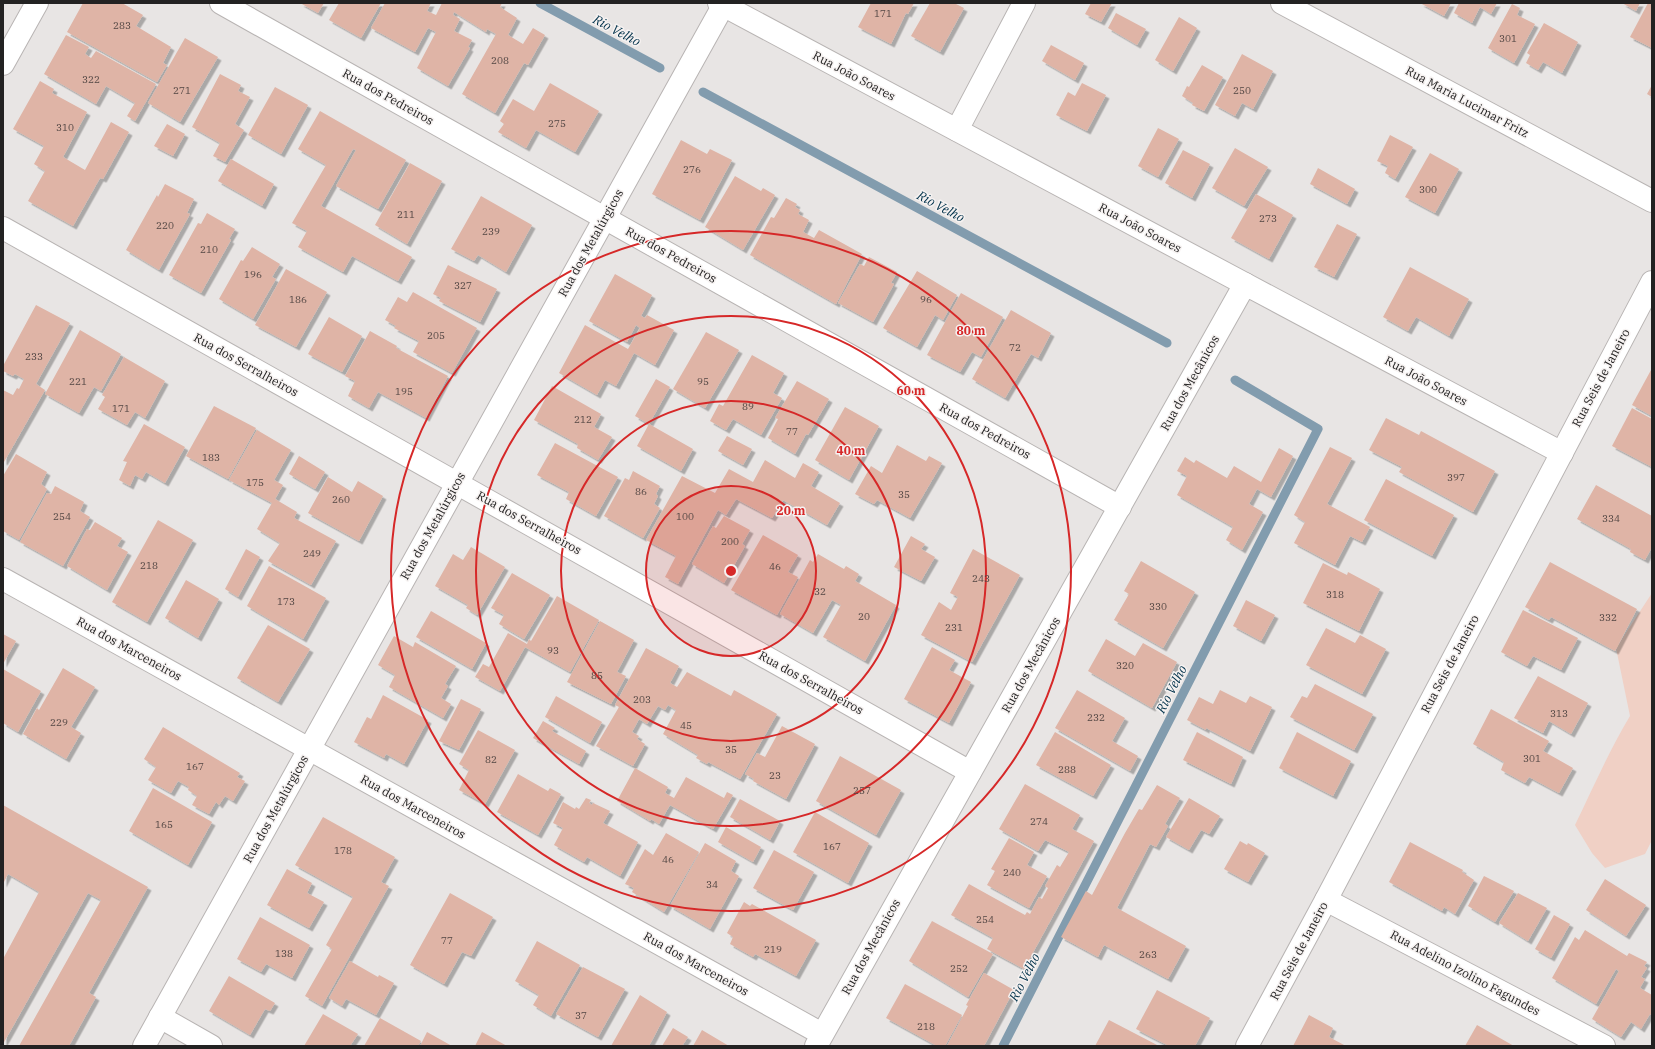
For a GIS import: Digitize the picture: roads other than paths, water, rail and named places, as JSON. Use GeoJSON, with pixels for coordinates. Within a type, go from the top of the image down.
{"type":"FeatureCollection","features":[{"type":"Feature","properties":{"kind":"street"},"geometry":{"type":"LineString","coordinates":[[3,64],[37,3]]}},
{"type":"Feature","properties":{"kind":"street","name":"Rua dos Pedreiros"},"geometry":{"type":"LineString","coordinates":[[221,3],[1120,507]]}},
{"type":"Feature","properties":{"kind":"street"},"geometry":{"type":"LineString","coordinates":[[957,130],[1024,3]]}},
{"type":"Feature","properties":{"kind":"street","name":"Rua Maria Lucimar Fritz"},"geometry":{"type":"LineString","coordinates":[[1282,3],[1652,201]]}},
{"type":"Feature","properties":{"kind":"street","name":"Rua dos Metalúrgicos"},"geometry":{"type":"LineString","coordinates":[[144,1046],[605,218],[721,4]]}},
{"type":"Feature","properties":{"kind":"street","name":"Rua João Soares"},"geometry":{"type":"LineString","coordinates":[[721,4],[1562,453]]}},
{"type":"Feature","properties":{"kind":"street","name":"Rua dos Serralheiros"},"geometry":{"type":"LineString","coordinates":[[3,228],[970,772]]}},
{"type":"Feature","properties":{"kind":"street","name":"Rua Seis de Janeiro"},"geometry":{"type":"LineString","coordinates":[[1247,1046],[1326,900],[1652,282]]}},
{"type":"Feature","properties":{"kind":"street","name":"Rua dos Mecânicos"},"geometry":{"type":"LineString","coordinates":[[819,1040],[1245,284]]}},
{"type":"Feature","properties":{"kind":"street","name":"Rua dos Marceneiros"},"geometry":{"type":"LineString","coordinates":[[3,579],[309,749],[819,1040]]}},
{"type":"Feature","properties":{"kind":"street","name":"Rua Adelino Izolino Fagundes"},"geometry":{"type":"LineString","coordinates":[[1326,900],[1604,1046]]}},
{"type":"Feature","properties":{"kind":"street"},"geometry":{"type":"LineString","coordinates":[[160,1017],[211,1046]]}},
{"type":"Feature","properties":{"kind":"waterway","name":"Rio Velho"},"geometry":{"type":"LineString","coordinates":[[540,3],[660,68]]}},
{"type":"Feature","properties":{"kind":"waterway","name":"Rio Velho"},"geometry":{"type":"LineString","coordinates":[[703,92],[1167,343]]}},
{"type":"Feature","properties":{"kind":"waterway","name":"Rio Velho"},"geometry":{"type":"LineString","coordinates":[[1003,1046],[1318,429],[1235,380]]}}]}
